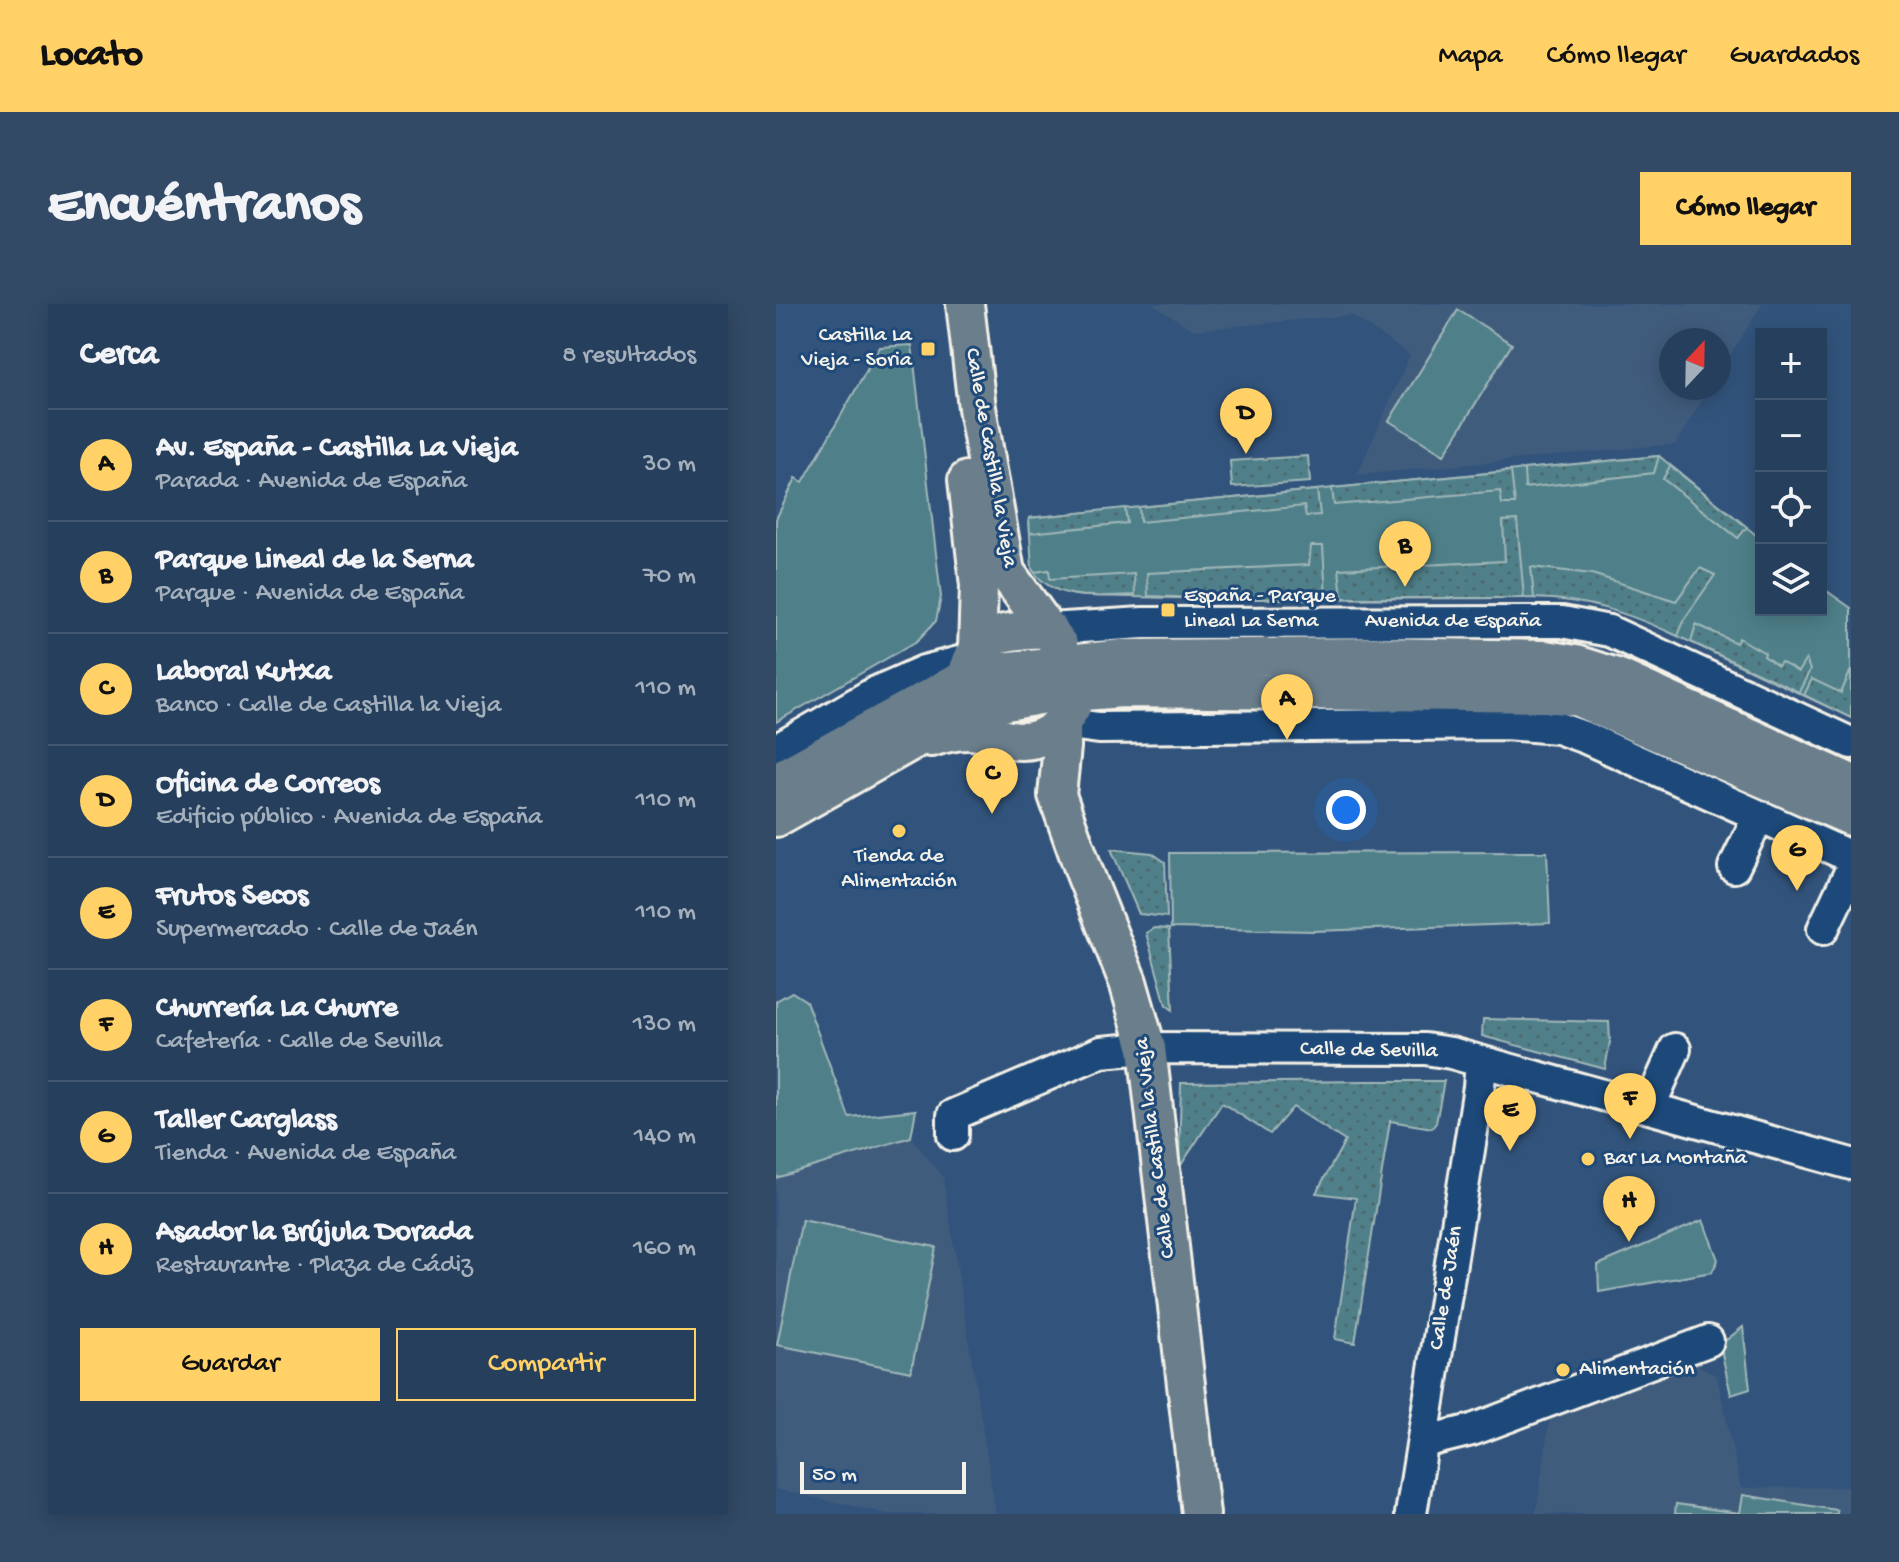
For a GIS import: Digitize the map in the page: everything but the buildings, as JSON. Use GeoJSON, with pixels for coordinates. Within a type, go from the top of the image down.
{"type":"FeatureCollection","features":[{"type":"Feature","properties":{"kind":"main road","name":"Calle de Castilla la Vieja"},"geometry":{"type":"LineString","coordinates":[[945,304],[979,586],[970,674]]}},
{"type":"Feature","properties":{"kind":"main road","name":"Calle de Castilla la Vieja"},"geometry":{"type":"LineString","coordinates":[[965,304],[977,408],[1006,572],[1058,664],[1057,795],[1128,982],[1147,1048],[1201,1514]]}},
{"type":"Feature","properties":{"kind":"main road","name":"Avenida de España"},"geometry":{"type":"LineString","coordinates":[[903,747],[970,674],[995,635],[1007,631],[1058,664],[1122,689],[1548,694],[1578,698],[1851,817]]}},
{"type":"Feature","properties":{"kind":"main road","name":"Avenida de España"},"geometry":{"type":"LineString","coordinates":[[1058,664],[1123,658],[1379,656],[1545,659],[1575,664],[1619,678],[1851,783]]}},
{"type":"Feature","properties":{"kind":"main road","name":"Avenida de España"},"geometry":{"type":"LineString","coordinates":[[776,781],[970,674],[1045,695],[1058,664]]}},
{"type":"Feature","properties":{"kind":"main road","name":"Avenida de España"},"geometry":{"type":"LineString","coordinates":[[776,818],[903,747],[946,733],[969,731],[1024,741],[1038,738],[1058,664]]}},
{"type":"Feature","properties":{"kind":"main road"},"geometry":{"type":"LineString","coordinates":[[970,674],[976,720],[997,736]]}},
{"type":"Feature","properties":{"kind":"main road","name":"Calle de Castilla la Vieja"},"geometry":{"type":"LineString","coordinates":[[997,736],[1057,795]]}},
{"type":"Feature","properties":{"kind":"street","name":"Avenida de España"},"geometry":{"type":"LineString","coordinates":[[1851,743],[1609,631],[1562,622],[1143,623],[1058,664],[1099,728],[1504,724],[1558,728],[1615,750],[1851,857]]}},
{"type":"Feature","properties":{"kind":"street","name":"Avenida de España"},"geometry":{"type":"LineString","coordinates":[[776,750],[874,693],[924,671],[970,674]]}},
{"type":"Feature","properties":{"kind":"street"},"geometry":{"type":"LineString","coordinates":[[1057,795],[1067,761],[1079,739],[1087,731],[1099,728]]}},
{"type":"Feature","properties":{"kind":"street"},"geometry":{"type":"LineString","coordinates":[[1734,867],[1759,816]]}},
{"type":"Feature","properties":{"kind":"street"},"geometry":{"type":"LineString","coordinates":[[1823,929],[1851,870]]}},
{"type":"Feature","properties":{"kind":"street","name":"Calle de Sevilla"},"geometry":{"type":"LineString","coordinates":[[953,1135],[953,1115],[1101,1052],[1147,1048],[1425,1049],[1451,1053],[1851,1164]]}},
{"type":"Feature","properties":{"kind":"street"},"geometry":{"type":"LineString","coordinates":[[1649,1108],[1675,1049]]}},
{"type":"Feature","properties":{"kind":"street","name":"Calle de Jaén"},"geometry":{"type":"LineString","coordinates":[[1411,1514],[1481,1062]]}},
{"type":"Feature","properties":{"kind":"street"},"geometry":{"type":"LineString","coordinates":[[1423,1442],[1472,1430],[1708,1341]]}},
{"type":"Feature","properties":{"kind":"shaded area"},"geometry":{"type":"Polygon","coordinates":[[[1153,304],[1762,304],[1731,354],[1731,328],[1659,328],[1659,400],[1702,400],[1675,444],[1357,475],[1410,355],[1351,315],[1193,330],[1153,304]]]}},
{"type":"Feature","properties":{"kind":"shaded area"},"geometry":{"type":"Polygon","coordinates":[[[911,1137],[943,1177],[996,1514],[889,1514],[776,1489],[776,1178],[911,1137]]]}},
{"type":"Feature","properties":{"kind":"shaded area"},"geometry":{"type":"Polygon","coordinates":[[[1689,1360],[1717,1376],[1741,1488],[1851,1487],[1851,1514],[1536,1514],[1550,1417],[1689,1360]]]}},
{"type":"Feature","properties":{"kind":"green space"},"geometry":{"type":"Polygon","coordinates":[[[1458,310],[1512,344],[1444,455],[1389,421],[1458,310]]]}},
{"type":"Feature","properties":{"kind":"green space"},"geometry":{"type":"Polygon","coordinates":[[[912,345],[941,597],[936,621],[917,641],[776,722],[776,519],[796,478],[803,482],[880,347],[912,345]]]}},
{"type":"Feature","properties":{"kind":"green space"},"geometry":{"type":"Polygon","coordinates":[[[1308,456],[1310,482],[1232,487],[1230,461],[1308,456]]]}},
{"type":"Feature","properties":{"kind":"green space"},"geometry":{"type":"Polygon","coordinates":[[[1659,456],[1755,534],[1755,616],[1827,616],[1827,591],[1851,608],[1851,718],[1629,613],[1564,598],[1223,599],[1068,593],[1043,581],[1032,569],[1029,518],[1659,456]]]}},
{"type":"Feature","properties":{"kind":"green space"},"geometry":{"type":"Polygon","coordinates":[[[1659,456],[1654,473],[1525,488],[1524,469],[1659,456]]]}},
{"type":"Feature","properties":{"kind":"green space"},"geometry":{"type":"Polygon","coordinates":[[[1670,466],[1747,527],[1738,538],[1663,479],[1670,466]]]}},
{"type":"Feature","properties":{"kind":"green space"},"geometry":{"type":"Polygon","coordinates":[[[1511,471],[1515,504],[1502,504],[1500,491],[1334,505],[1332,488],[1511,471]]]}},
{"type":"Feature","properties":{"kind":"green space"},"geometry":{"type":"Polygon","coordinates":[[[1317,490],[1320,515],[1306,516],[1304,506],[1140,522],[1139,507],[1317,490]]]}},
{"type":"Feature","properties":{"kind":"green space"},"geometry":{"type":"Polygon","coordinates":[[[1125,508],[1127,523],[1030,533],[1029,518],[1125,508]]]}},
{"type":"Feature","properties":{"kind":"green space"},"geometry":{"type":"Polygon","coordinates":[[[1517,520],[1524,598],[1342,598],[1339,569],[1505,561],[1503,521],[1517,520]]]}},
{"type":"Feature","properties":{"kind":"green space"},"geometry":{"type":"Polygon","coordinates":[[[1311,546],[1323,546],[1326,598],[1148,596],[1147,573],[1309,565],[1311,546]]]}},
{"type":"Feature","properties":{"kind":"green space"},"geometry":{"type":"Polygon","coordinates":[[[1531,567],[1592,574],[1676,601],[1700,568],[1715,575],[1685,618],[1678,636],[1608,609],[1573,601],[1534,598],[1531,567]]]}},
{"type":"Feature","properties":{"kind":"green space"},"geometry":{"type":"Polygon","coordinates":[[[1049,570],[1050,579],[1134,574],[1135,595],[1080,596],[1067,593],[1044,582],[1034,572],[1049,570]]]}},
{"type":"Feature","properties":{"kind":"green space"},"geometry":{"type":"Polygon","coordinates":[[[1696,624],[1736,643],[1739,638],[1765,653],[1764,656],[1778,666],[1781,662],[1798,672],[1806,659],[1810,670],[1799,692],[1691,642],[1696,624]]]}},
{"type":"Feature","properties":{"kind":"green space"},"geometry":{"type":"Polygon","coordinates":[[[1851,670],[1851,718],[1804,695],[1812,679],[1841,693],[1851,670]]]}},
{"type":"Feature","properties":{"kind":"green space"},"geometry":{"type":"Polygon","coordinates":[[[1111,849],[1152,853],[1165,862],[1167,917],[1139,914],[1111,849]]]}},
{"type":"Feature","properties":{"kind":"green space"},"geometry":{"type":"Polygon","coordinates":[[[1547,852],[1550,923],[1314,931],[1171,928],[1170,853],[1547,852]]]}},
{"type":"Feature","properties":{"kind":"green space"},"geometry":{"type":"Polygon","coordinates":[[[1154,928],[1169,929],[1173,1010],[1166,1005],[1146,933],[1154,928]]]}},
{"type":"Feature","properties":{"kind":"green space"},"geometry":{"type":"Polygon","coordinates":[[[792,992],[806,1001],[849,1117],[916,1110],[911,1137],[776,1178],[776,1001],[792,992]]]}},
{"type":"Feature","properties":{"kind":"green space"},"geometry":{"type":"Polygon","coordinates":[[[1483,1019],[1609,1022],[1610,1042],[1605,1069],[1482,1036],[1483,1019]]]}},
{"type":"Feature","properties":{"kind":"green space"},"geometry":{"type":"Polygon","coordinates":[[[1444,1081],[1436,1123],[1432,1128],[1390,1121],[1355,1343],[1335,1339],[1356,1198],[1316,1193],[1345,1141],[1293,1107],[1270,1134],[1222,1103],[1179,1168],[1181,1083],[1444,1081]]]}},
{"type":"Feature","properties":{"kind":"green space"},"geometry":{"type":"Polygon","coordinates":[[[802,1220],[936,1247],[911,1372],[777,1345],[802,1220]]]}},
{"type":"Feature","properties":{"kind":"green space"},"geometry":{"type":"Polygon","coordinates":[[[1703,1220],[1718,1260],[1712,1272],[1599,1292],[1598,1265],[1703,1220]]]}},
{"type":"Feature","properties":{"kind":"green space"},"geometry":{"type":"Polygon","coordinates":[[[1743,1327],[1750,1389],[1731,1395],[1720,1345],[1743,1327]]]}},
{"type":"Feature","properties":{"kind":"green space"},"geometry":{"type":"Polygon","coordinates":[[[1743,1495],[1837,1510],[1837,1514],[1675,1514],[1676,1504],[1740,1513],[1743,1495]]]}},
{"type":"Feature","properties":{"kind":"place","name":"Castilla La Vieja - Soria"},"geometry":{"type":"Point","coordinates":[928,349]}},
{"type":"Feature","properties":{"kind":"place","name":"Oficina de Correos"},"geometry":{"type":"Point","coordinates":[1246,454]}},
{"type":"Feature","properties":{"kind":"place","name":"Parque Lineal de la Serna"},"geometry":{"type":"Point","coordinates":[1405,587]}},
{"type":"Feature","properties":{"kind":"place","name":"España - Parque Lineal La Serna"},"geometry":{"type":"Point","coordinates":[1168,610]}},
{"type":"Feature","properties":{"kind":"place","name":"Av. España - Castilla La Vieja"},"geometry":{"type":"Point","coordinates":[1287,740]}},
{"type":"Feature","properties":{"kind":"place","name":"Laboral Kutxa"},"geometry":{"type":"Point","coordinates":[992,814]}},
{"type":"Feature","properties":{"kind":"place","name":"Tienda de Alimentación"},"geometry":{"type":"Point","coordinates":[899,831]}},
{"type":"Feature","properties":{"kind":"place","name":"Taller Carglass"},"geometry":{"type":"Point","coordinates":[1797,891]}},
{"type":"Feature","properties":{"kind":"place","name":"Churrería La Churre"},"geometry":{"type":"Point","coordinates":[1630,1139]}},
{"type":"Feature","properties":{"kind":"place","name":"Frutos Secos"},"geometry":{"type":"Point","coordinates":[1510,1151]}},
{"type":"Feature","properties":{"kind":"place","name":"Bar La Montaña"},"geometry":{"type":"Point","coordinates":[1588,1159]}},
{"type":"Feature","properties":{"kind":"place","name":"Asador la Brújula Dorada"},"geometry":{"type":"Point","coordinates":[1629,1242]}},
{"type":"Feature","properties":{"kind":"place","name":"Alimentación"},"geometry":{"type":"Point","coordinates":[1563,1370]}}]}
